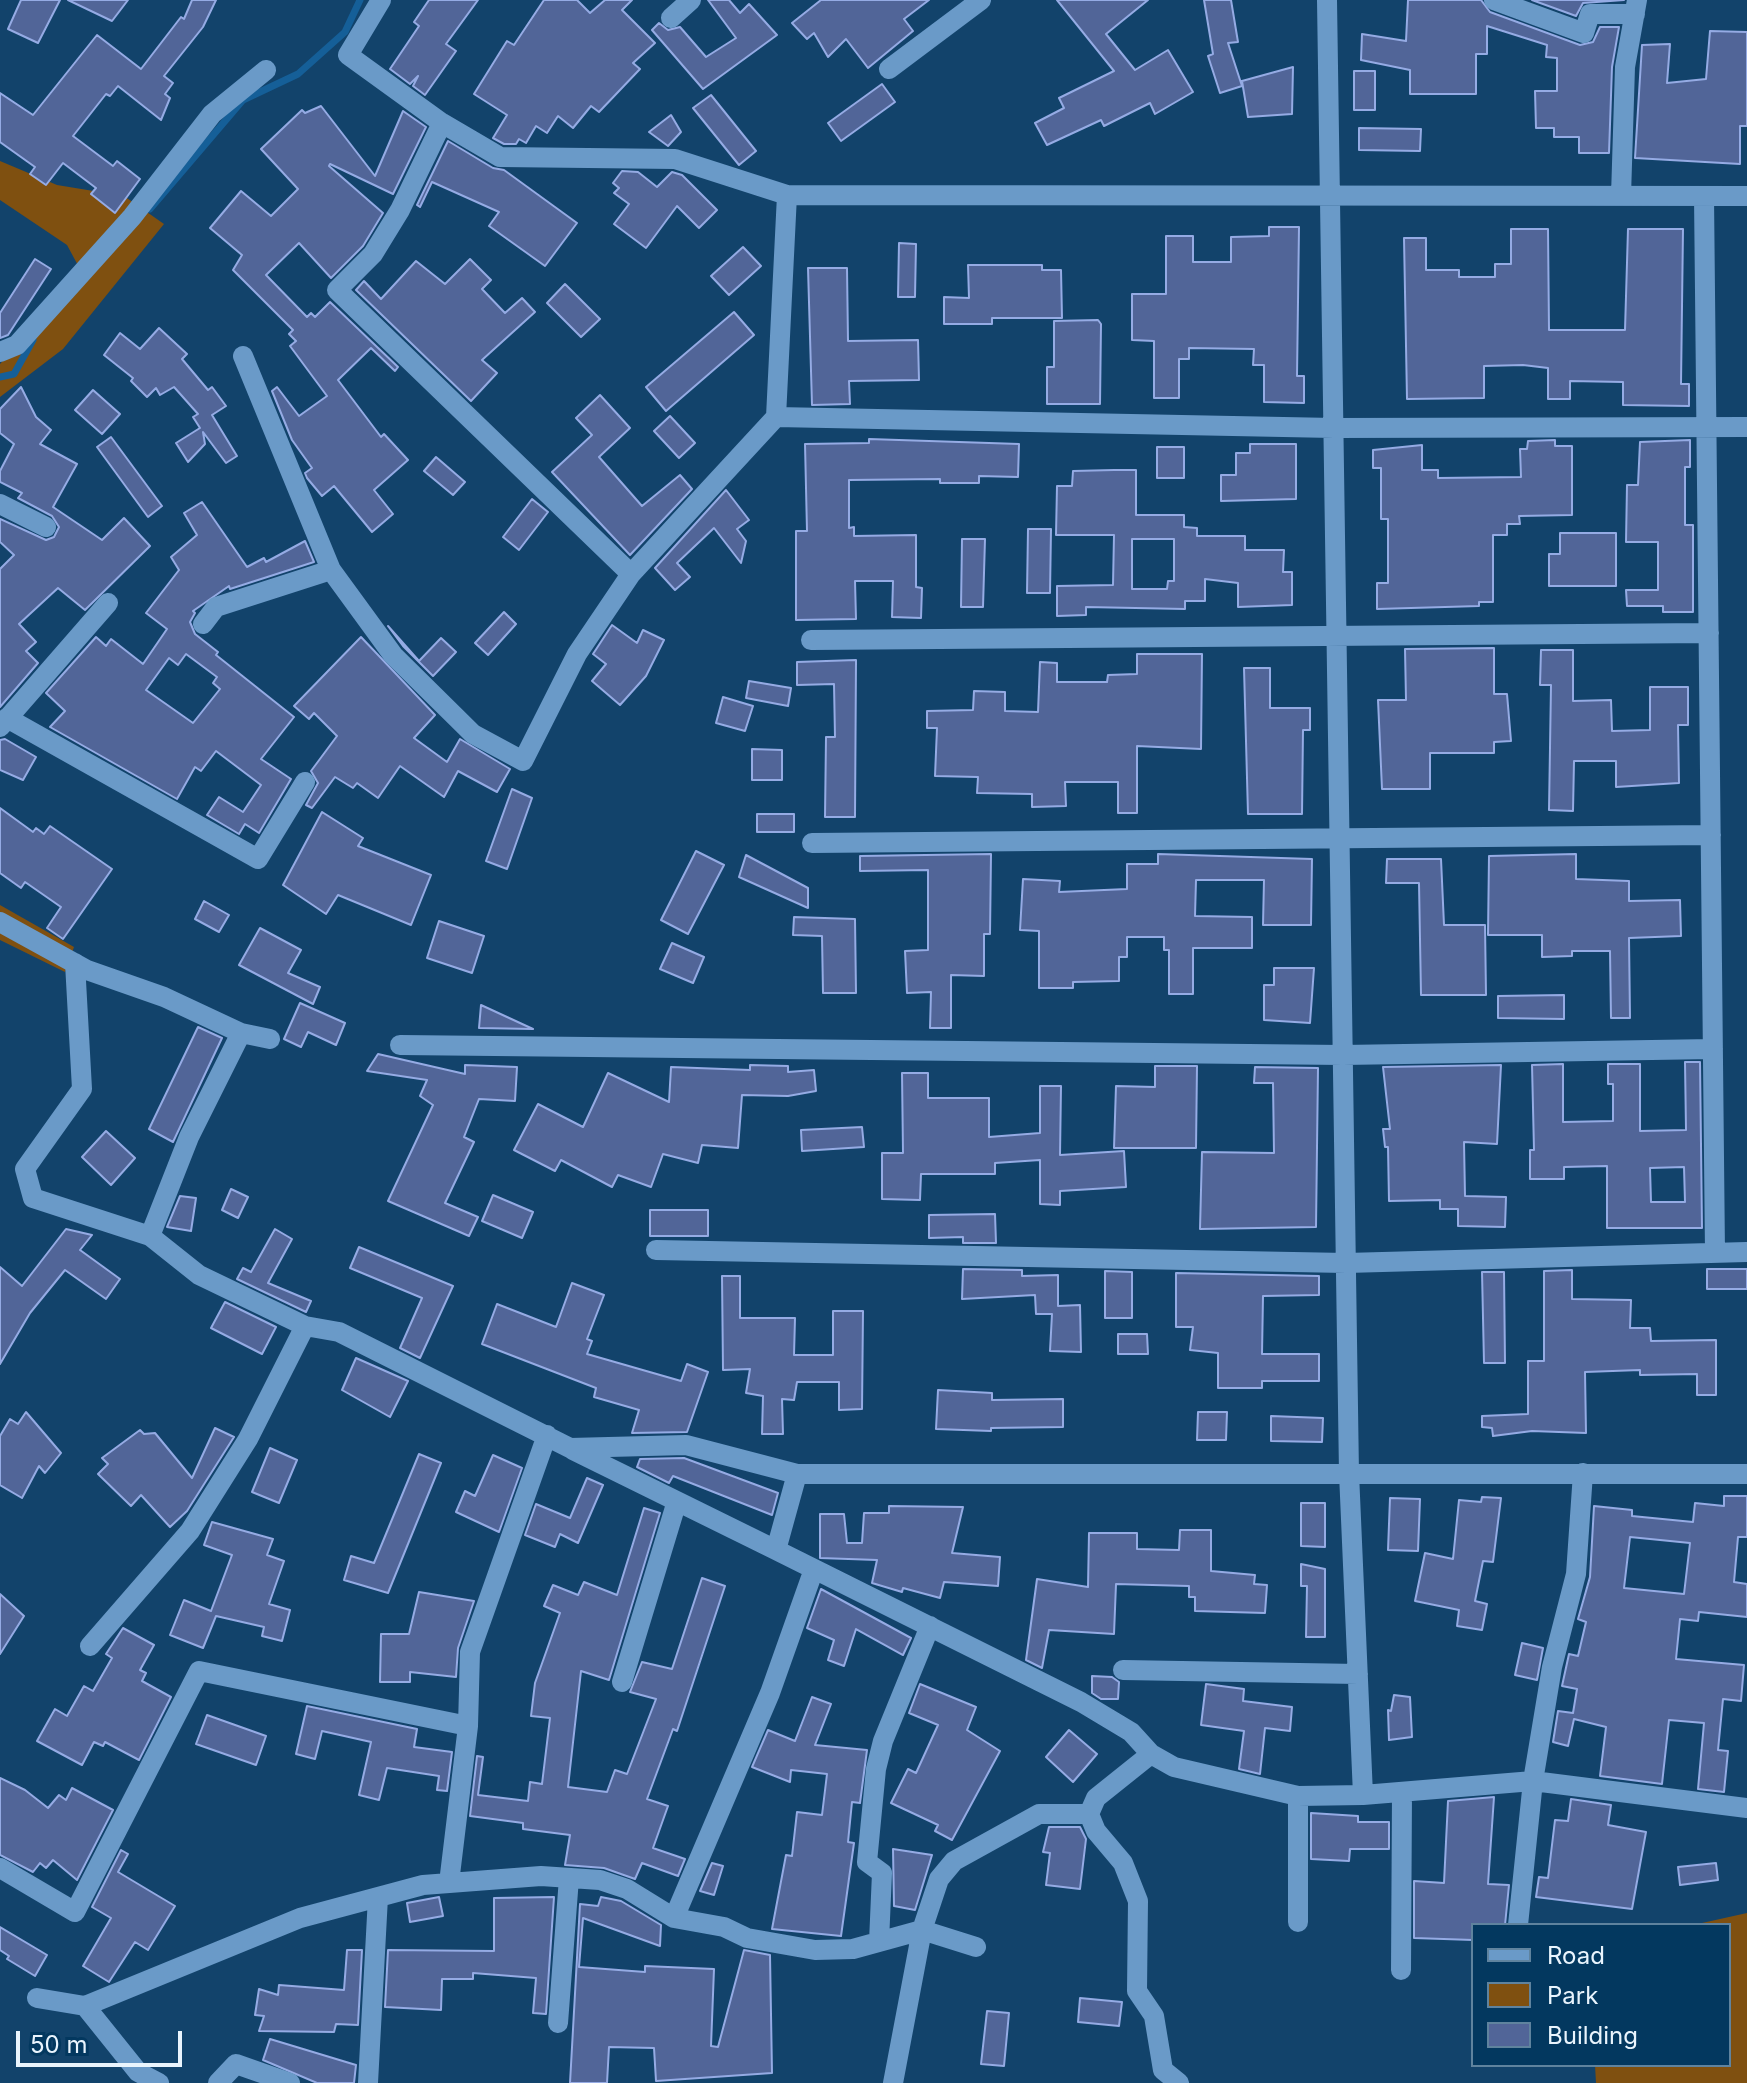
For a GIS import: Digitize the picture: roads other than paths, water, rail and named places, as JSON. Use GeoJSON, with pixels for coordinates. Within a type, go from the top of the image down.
{"type":"FeatureCollection","features":[{"type":"Feature","properties":{"kind":"street"},"geometry":{"type":"LineString","coordinates":[[381,0],[348,55],[442,123],[500,157],[675,159],[787,195],[1747,196]]}},
{"type":"Feature","properties":{"kind":"street"},"geometry":{"type":"LineString","coordinates":[[671,18],[691,0]]}},
{"type":"Feature","properties":{"kind":"street"},"geometry":{"type":"LineString","coordinates":[[889,69],[981,0]]}},
{"type":"Feature","properties":{"kind":"street"},"geometry":{"type":"LineString","coordinates":[[1327,0],[1349,1473],[1363,1795]]}},
{"type":"Feature","properties":{"kind":"street"},"geometry":{"type":"LineString","coordinates":[[1494,0],[1584,33],[1590,14],[1636,7],[1625,67],[1621,196]]}},
{"type":"Feature","properties":{"kind":"street"},"geometry":{"type":"LineString","coordinates":[[0,352],[17,345],[132,217],[212,114],[266,70]]}},
{"type":"Feature","properties":{"kind":"street"},"geometry":{"type":"LineString","coordinates":[[442,123],[400,210],[373,254],[337,290],[631,574]]}},
{"type":"Feature","properties":{"kind":"street"},"geometry":{"type":"LineString","coordinates":[[243,356],[331,570],[393,655],[473,734],[523,761],[577,654],[631,574],[776,417],[787,195]]}},
{"type":"Feature","properties":{"kind":"street"},"geometry":{"type":"LineString","coordinates":[[1704,196],[1715,1253]]}},
{"type":"Feature","properties":{"kind":"street"},"geometry":{"type":"LineString","coordinates":[[776,417],[1334,428],[1747,427]]}},
{"type":"Feature","properties":{"kind":"street"},"geometry":{"type":"LineString","coordinates":[[0,504],[46,527]]}},
{"type":"Feature","properties":{"kind":"street"},"geometry":{"type":"LineString","coordinates":[[203,624],[216,607],[331,570]]}},
{"type":"Feature","properties":{"kind":"street"},"geometry":{"type":"LineString","coordinates":[[108,603],[4,723],[258,859],[305,782]]}},
{"type":"Feature","properties":{"kind":"street"},"geometry":{"type":"LineString","coordinates":[[811,640],[1709,633]]}},
{"type":"Feature","properties":{"kind":"street"},"geometry":{"type":"LineString","coordinates":[[812,843],[1711,835]]}},
{"type":"Feature","properties":{"kind":"street"},"geometry":{"type":"LineString","coordinates":[[0,922],[75,963],[164,997],[241,1033],[270,1039]]}},
{"type":"Feature","properties":{"kind":"street"},"geometry":{"type":"LineString","coordinates":[[75,963],[82,1089],[25,1169],[33,1198],[150,1236],[199,1275],[305,1326],[339,1332],[1081,1702],[1131,1732],[1151,1754],[1174,1767],[1298,1796],[1363,1795],[1533,1781],[1747,1808]]}},
{"type":"Feature","properties":{"kind":"street"},"geometry":{"type":"LineString","coordinates":[[150,1236],[189,1137],[241,1033]]}},
{"type":"Feature","properties":{"kind":"street"},"geometry":{"type":"LineString","coordinates":[[400,1045],[1343,1055],[1713,1049]]}},
{"type":"Feature","properties":{"kind":"street"},"geometry":{"type":"LineString","coordinates":[[656,1250],[1346,1263],[1747,1252]]}},
{"type":"Feature","properties":{"kind":"street"},"geometry":{"type":"LineString","coordinates":[[90,1646],[190,1531],[248,1439],[305,1326]]}},
{"type":"Feature","properties":{"kind":"street"},"geometry":{"type":"LineString","coordinates":[[449,1883],[468,1726],[470,1652],[547,1435]]}},
{"type":"Feature","properties":{"kind":"street"},"geometry":{"type":"LineString","coordinates":[[570,1448],[686,1445],[797,1474],[1747,1474]]}},
{"type":"Feature","properties":{"kind":"street"},"geometry":{"type":"LineString","coordinates":[[1518,1923],[1533,1781],[1552,1667],[1576,1574],[1583,1473]]}},
{"type":"Feature","properties":{"kind":"street"},"geometry":{"type":"LineString","coordinates":[[776,1550],[797,1474]]}},
{"type":"Feature","properties":{"kind":"street"},"geometry":{"type":"LineString","coordinates":[[622,1682],[677,1501]]}},
{"type":"Feature","properties":{"kind":"street"},"geometry":{"type":"LineString","coordinates":[[674,1918],[770,1693],[814,1569]]}},
{"type":"Feature","properties":{"kind":"street"},"geometry":{"type":"LineString","coordinates":[[879,1942],[882,1873],[867,1862],[876,1769],[883,1741],[930,1626]]}},
{"type":"Feature","properties":{"kind":"street"},"geometry":{"type":"LineString","coordinates":[[1123,1670],[1358,1674]]}},
{"type":"Feature","properties":{"kind":"street"},"geometry":{"type":"LineString","coordinates":[[0,1868],[75,1912],[199,1671],[468,1726]]}},
{"type":"Feature","properties":{"kind":"street"},"geometry":{"type":"LineString","coordinates":[[1151,1754],[1096,1798],[1089,1814],[1096,1831],[1123,1863],[1138,1901],[1137,1991],[1154,2016],[1163,2070],[1179,2083]]}},
{"type":"Feature","properties":{"kind":"street"},"geometry":{"type":"LineString","coordinates":[[1401,1970],[1402,1792]]}},
{"type":"Feature","properties":{"kind":"street"},"geometry":{"type":"LineString","coordinates":[[1298,1796],[1298,1922]]}},
{"type":"Feature","properties":{"kind":"street"},"geometry":{"type":"LineString","coordinates":[[893,2083],[922,1930],[939,1879],[954,1861],[1039,1814],[1089,1814]]}},
{"type":"Feature","properties":{"kind":"street"},"geometry":{"type":"LineString","coordinates":[[37,1998],[85,2006],[300,1918],[423,1885],[541,1876],[600,1880],[627,1889],[674,1918],[724,1927],[747,1938],[815,1950],[853,1949],[922,1930],[976,1947]]}},
{"type":"Feature","properties":{"kind":"street"},"geometry":{"type":"LineString","coordinates":[[558,2023],[569,1878]]}},
{"type":"Feature","properties":{"kind":"street"},"geometry":{"type":"LineString","coordinates":[[368,2083],[378,1897]]}},
{"type":"Feature","properties":{"kind":"street"},"geometry":{"type":"LineString","coordinates":[[85,2006],[138,2072],[159,2083]]}},
{"type":"Feature","properties":{"kind":"street"},"geometry":{"type":"LineString","coordinates":[[218,2083],[236,2064],[290,2083]]}},
{"type":"Feature","properties":{"kind":"waterway"},"geometry":{"type":"LineString","coordinates":[[150,209],[243,100],[298,74],[345,32],[360,0]]}},
{"type":"Feature","properties":{"kind":"waterway"},"geometry":{"type":"LineString","coordinates":[[0,377],[14,374],[33,340]]}}]}
